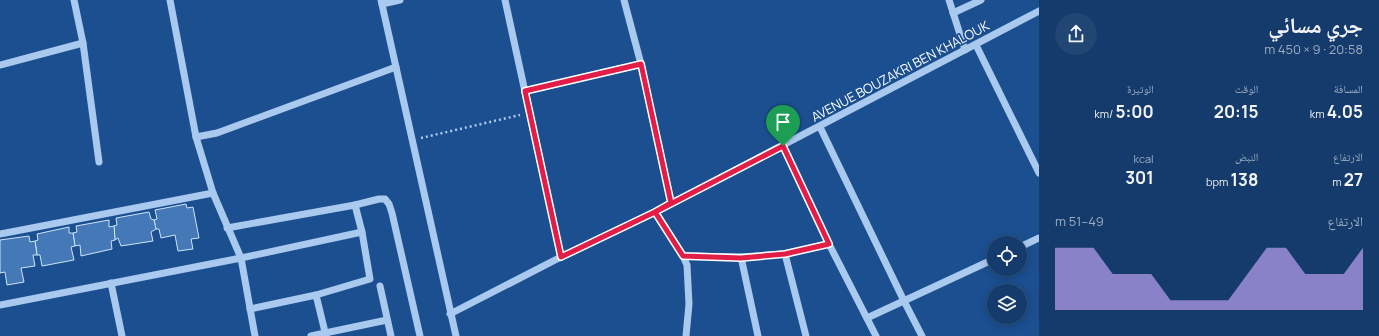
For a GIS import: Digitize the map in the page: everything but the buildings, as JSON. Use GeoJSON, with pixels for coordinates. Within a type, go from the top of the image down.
{"type":"FeatureCollection","features":[{"type":"Feature","properties":{"kind":"street"},"geometry":{"type":"LineString","coordinates":[[74,0],[83,44],[99,162]]}},
{"type":"Feature","properties":{"kind":"street"},"geometry":{"type":"LineString","coordinates":[[170,0],[196,137],[212,194],[241,258],[255,336]]}},
{"type":"Feature","properties":{"kind":"street"},"geometry":{"type":"LineString","coordinates":[[400,0],[381,2],[456,336]]}},
{"type":"Feature","properties":{"kind":"street"},"geometry":{"type":"LineString","coordinates":[[505,0],[561,257]]}},
{"type":"Feature","properties":{"kind":"street"},"geometry":{"type":"LineString","coordinates":[[624,0],[641,64],[671,203]]}},
{"type":"Feature","properties":{"kind":"street"},"geometry":{"type":"LineString","coordinates":[[949,0],[965,50]]}},
{"type":"Feature","properties":{"kind":"street"},"geometry":{"type":"LineString","coordinates":[[953,13],[981,0]]}},
{"type":"Feature","properties":{"kind":"street","name":"AVENUE BOUZAKRI BEN KHALOUK"},"geometry":{"type":"LineString","coordinates":[[450,314],[561,257],[655,212],[1039,12]]}},
{"type":"Feature","properties":{"kind":"street"},"geometry":{"type":"LineString","coordinates":[[0,65],[83,44]]}},
{"type":"Feature","properties":{"kind":"street"},"geometry":{"type":"LineString","coordinates":[[976,45],[1039,173]]}},
{"type":"Feature","properties":{"kind":"street"},"geometry":{"type":"LineString","coordinates":[[525,91],[641,64]]}},
{"type":"Feature","properties":{"kind":"street"},"geometry":{"type":"LineString","coordinates":[[196,137],[217,133],[396,67]]}},
{"type":"Feature","properties":{"kind":"street"},"geometry":{"type":"LineString","coordinates":[[820,126],[922,336]]}},
{"type":"Feature","properties":{"kind":"street"},"geometry":{"type":"LineString","coordinates":[[783,146],[829,244],[876,336]]}},
{"type":"Feature","properties":{"kind":"street"},"geometry":{"type":"LineString","coordinates":[[0,234],[212,194]]}},
{"type":"Feature","properties":{"kind":"street"},"geometry":{"type":"LineString","coordinates":[[227,228],[385,199],[389,204],[420,336]]}},
{"type":"Feature","properties":{"kind":"street"},"geometry":{"type":"LineString","coordinates":[[250,309],[316,294],[370,279],[362,232],[355,205]]}},
{"type":"Feature","properties":{"kind":"street"},"geometry":{"type":"LineString","coordinates":[[655,212],[683,256],[687,265],[689,304],[686,336]]}},
{"type":"Feature","properties":{"kind":"street"},"geometry":{"type":"LineString","coordinates":[[0,304],[241,258],[362,232]]}},
{"type":"Feature","properties":{"kind":"street"},"geometry":{"type":"LineString","coordinates":[[1027,244],[1039,238]]}},
{"type":"Feature","properties":{"kind":"street"},"geometry":{"type":"LineString","coordinates":[[683,256],[741,258],[785,254],[829,244]]}},
{"type":"Feature","properties":{"kind":"street"},"geometry":{"type":"LineString","coordinates":[[785,254],[806,336]]}},
{"type":"Feature","properties":{"kind":"street"},"geometry":{"type":"LineString","coordinates":[[741,258],[758,336]]}},
{"type":"Feature","properties":{"kind":"street"},"geometry":{"type":"LineString","coordinates":[[867,318],[987,262]]}},
{"type":"Feature","properties":{"kind":"street"},"geometry":{"type":"LineString","coordinates":[[111,283],[122,336]]}},
{"type":"Feature","properties":{"kind":"street"},"geometry":{"type":"LineString","coordinates":[[380,286],[391,336]]}},
{"type":"Feature","properties":{"kind":"street"},"geometry":{"type":"LineString","coordinates":[[316,294],[326,334]]}},
{"type":"Feature","properties":{"kind":"street"},"geometry":{"type":"LineString","coordinates":[[311,336],[387,320]]}},
{"type":"Feature","properties":{"kind":"path"},"geometry":{"type":"LineString","coordinates":[[412,141],[530,113]]}},
{"type":"Feature","properties":{"kind":"route"},"geometry":{"type":"LineString","coordinates":[[783,146],[655,212],[561,257],[525,91],[641,64],[671,203],[655,212],[683,256],[741,258],[785,254],[829,244],[783,146]]}}]}
